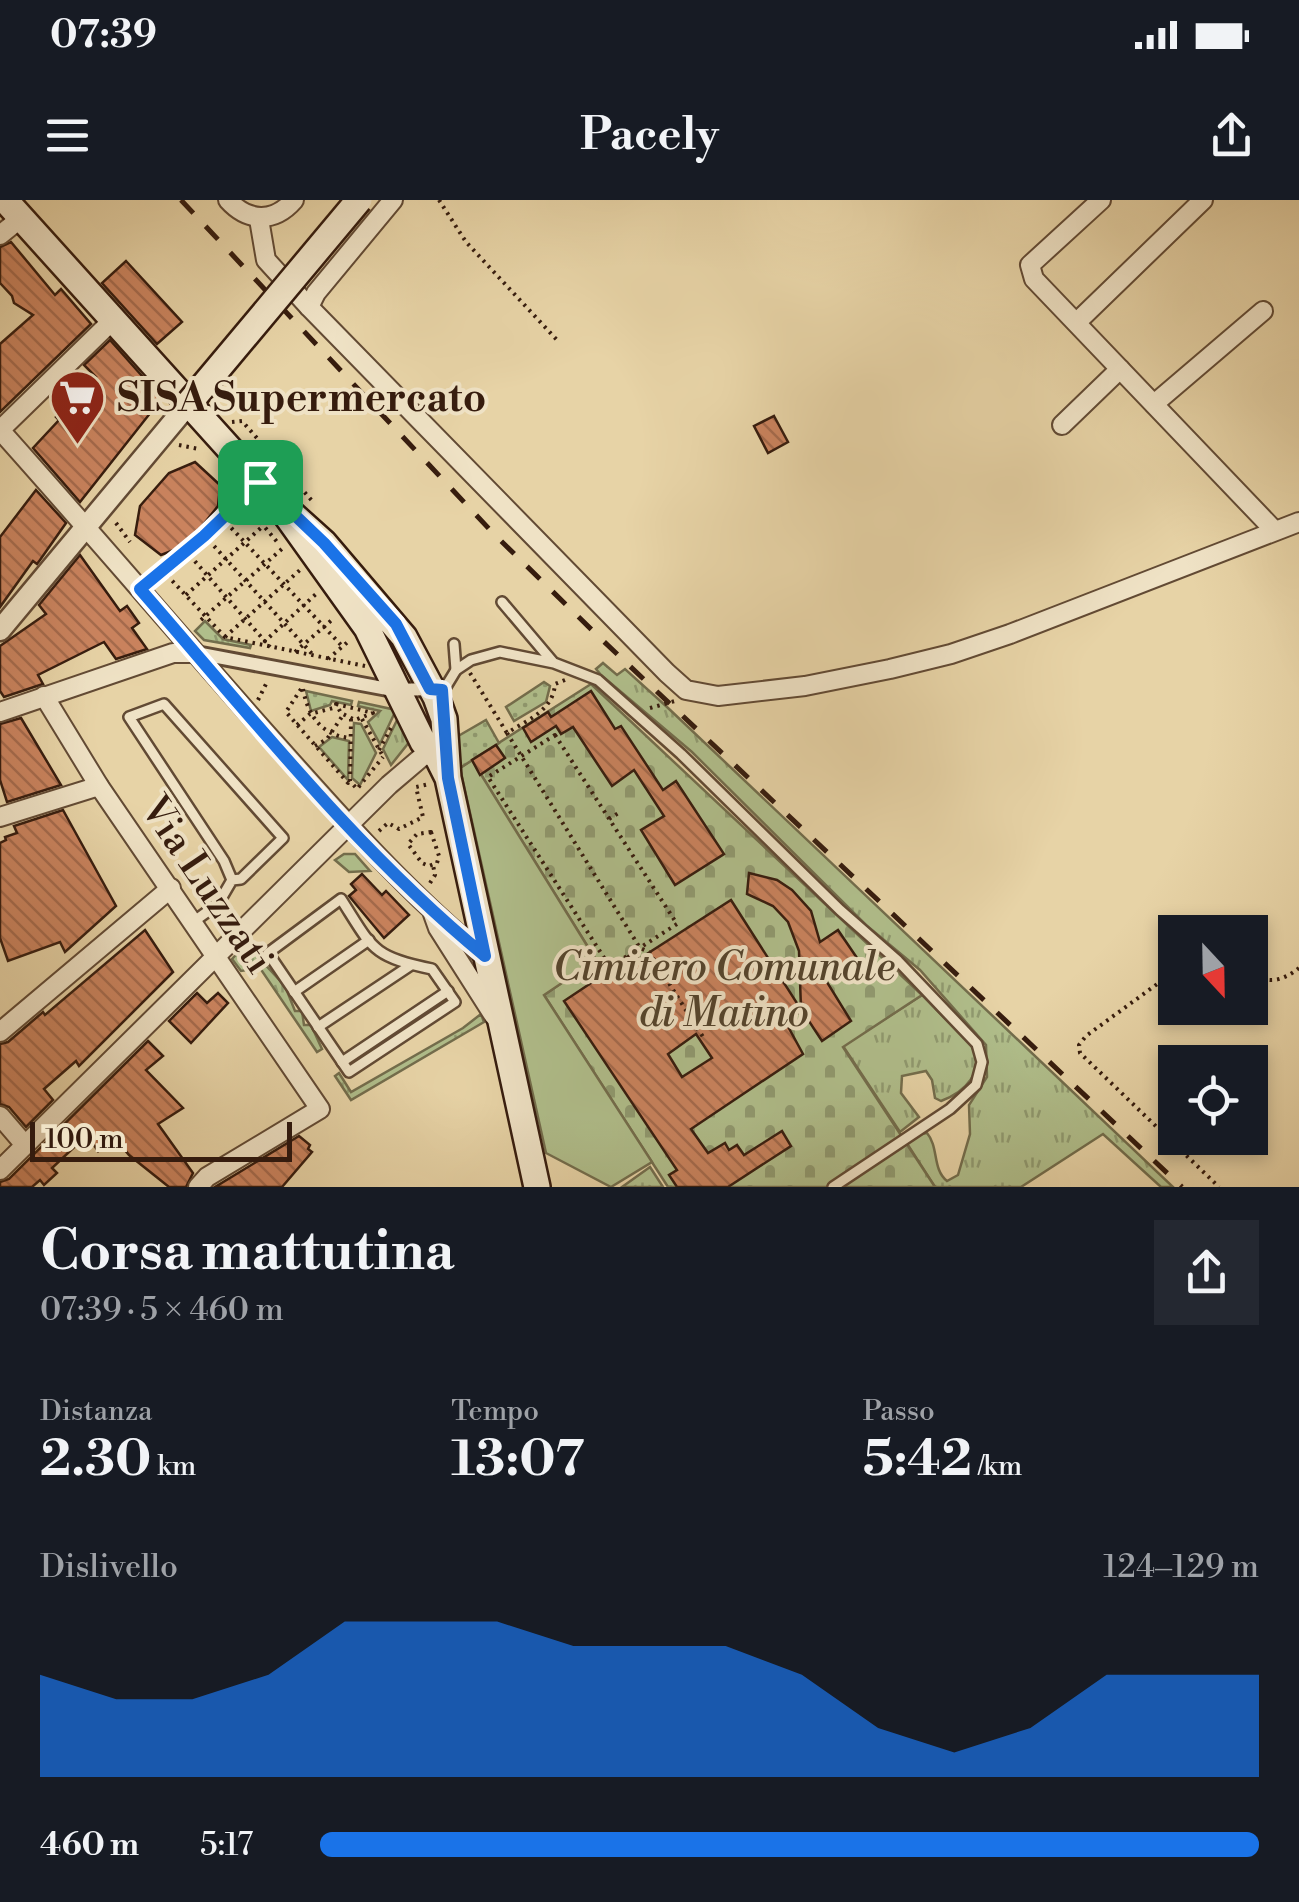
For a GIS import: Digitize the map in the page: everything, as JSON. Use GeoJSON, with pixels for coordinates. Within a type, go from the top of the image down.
{"type":"FeatureCollection","features":[{"type":"Feature","properties":{"kind":"main road"},"geometry":{"type":"LineString","coordinates":[[190,402],[358,200]]}},
{"type":"Feature","properties":{"kind":"main road"},"geometry":{"type":"LineString","coordinates":[[13,209],[190,402],[257,494],[333,580],[367,628],[394,679],[439,737]]}},
{"type":"Feature","properties":{"kind":"main road"},"geometry":{"type":"LineString","coordinates":[[257,494],[324,543],[396,624],[436,689],[439,737],[481,968],[501,1029],[537,1187]]}},
{"type":"Feature","properties":{"kind":"street"},"geometry":{"type":"LineString","coordinates":[[228,200],[238,211],[259,219],[283,212],[294,200]]}},
{"type":"Feature","properties":{"kind":"street"},"geometry":{"type":"LineString","coordinates":[[309,307],[316,293],[393,200]]}},
{"type":"Feature","properties":{"kind":"street"},"geometry":{"type":"LineString","coordinates":[[1101,200],[1030,265],[1034,278],[1274,530]]}},
{"type":"Feature","properties":{"kind":"street"},"geometry":{"type":"LineString","coordinates":[[1077,322],[1203,200]]}},
{"type":"Feature","properties":{"kind":"street"},"geometry":{"type":"LineString","coordinates":[[0,236],[13,209]]}},
{"type":"Feature","properties":{"kind":"street"},"geometry":{"type":"LineString","coordinates":[[259,219],[266,260],[686,690],[718,696],[805,686],[951,654],[1299,522]]}},
{"type":"Feature","properties":{"kind":"street"},"geometry":{"type":"LineString","coordinates":[[1154,404],[1263,311]]}},
{"type":"Feature","properties":{"kind":"street"},"geometry":{"type":"LineString","coordinates":[[114,319],[0,430],[349,826],[433,914],[452,926],[481,968]]}},
{"type":"Feature","properties":{"kind":"street"},"geometry":{"type":"LineString","coordinates":[[1062,426],[1120,369]]}},
{"type":"Feature","properties":{"kind":"street"},"geometry":{"type":"LineString","coordinates":[[0,630],[190,402]]}},
{"type":"Feature","properties":{"kind":"street"},"geometry":{"type":"LineString","coordinates":[[0,712],[173,654],[194,653],[394,679],[436,689]]}},
{"type":"Feature","properties":{"kind":"street","name":"Via Luzzati"},"geometry":{"type":"LineString","coordinates":[[44,696],[99,786],[320,1108],[207,1177],[198,1187]]}},
{"type":"Feature","properties":{"kind":"street"},"geometry":{"type":"LineString","coordinates":[[0,1170],[439,737]]}},
{"type":"Feature","properties":{"kind":"street"},"geometry":{"type":"LineString","coordinates":[[0,818],[99,786]]}},
{"type":"Feature","properties":{"kind":"street"},"geometry":{"type":"LineString","coordinates":[[0,1032],[171,888]]}},
{"type":"Feature","properties":{"kind":"street"},"geometry":{"type":"LineString","coordinates":[[0,1116],[25,1145]]}},
{"type":"Feature","properties":{"kind":"lane"},"geometry":{"type":"LineString","coordinates":[[502,602],[554,663]]}},
{"type":"Feature","properties":{"kind":"lane"},"geometry":{"type":"LineString","coordinates":[[454,644],[460,668]]}},
{"type":"Feature","properties":{"kind":"lane"},"geometry":{"type":"LineString","coordinates":[[436,689],[460,668],[486,654],[500,652],[554,663],[598,680],[908,972],[977,1044],[982,1062],[976,1085],[950,1109],[833,1187]]}},
{"type":"Feature","properties":{"kind":"lane"},"geometry":{"type":"LineString","coordinates":[[164,704],[283,838],[242,879],[232,880],[224,860],[129,717],[164,704]]}},
{"type":"Feature","properties":{"kind":"lane"},"geometry":{"type":"LineString","coordinates":[[193,922],[218,904],[232,880]]}},
{"type":"Feature","properties":{"kind":"lane"},"geometry":{"type":"LineString","coordinates":[[341,899],[369,940],[389,959],[411,965],[432,969],[455,1002],[348,1072],[268,953],[341,899]]}},
{"type":"Feature","properties":{"kind":"lane"},"geometry":{"type":"LineString","coordinates":[[294,992],[369,940]]}},
{"type":"Feature","properties":{"kind":"lane"},"geometry":{"type":"LineString","coordinates":[[318,1027],[411,965]]}},
{"type":"Feature","properties":{"kind":"path"},"geometry":{"type":"LineString","coordinates":[[439,200],[466,242],[556,340]]}},
{"type":"Feature","properties":{"kind":"path"},"geometry":{"type":"LineString","coordinates":[[175,445],[198,448],[210,460]]}},
{"type":"Feature","properties":{"kind":"path"},"geometry":{"type":"LineString","coordinates":[[168,576],[221,517],[257,494]]}},
{"type":"Feature","properties":{"kind":"path"},"geometry":{"type":"LineString","coordinates":[[140,589],[257,494]]}},
{"type":"Feature","properties":{"kind":"path"},"geometry":{"type":"LineString","coordinates":[[257,494],[262,526],[290,554]]}},
{"type":"Feature","properties":{"kind":"path"},"geometry":{"type":"LineString","coordinates":[[221,517],[342,646]]}},
{"type":"Feature","properties":{"kind":"path"},"geometry":{"type":"LineString","coordinates":[[116,523],[130,542]]}},
{"type":"Feature","properties":{"kind":"path"},"geometry":{"type":"LineString","coordinates":[[186,595],[262,526]]}},
{"type":"Feature","properties":{"kind":"path"},"geometry":{"type":"LineString","coordinates":[[206,538],[314,656]]}},
{"type":"Feature","properties":{"kind":"path"},"geometry":{"type":"LineString","coordinates":[[203,618],[282,547]]}},
{"type":"Feature","properties":{"kind":"path"},"geometry":{"type":"LineString","coordinates":[[185,550],[263,643]]}},
{"type":"Feature","properties":{"kind":"path"},"geometry":{"type":"LineString","coordinates":[[226,637],[303,566]]}},
{"type":"Feature","properties":{"kind":"path"},"geometry":{"type":"LineString","coordinates":[[162,570],[203,618],[226,637],[328,659],[394,679]]}},
{"type":"Feature","properties":{"kind":"path"},"geometry":{"type":"LineString","coordinates":[[263,643],[333,580]]}},
{"type":"Feature","properties":{"kind":"path"},"geometry":{"type":"LineString","coordinates":[[296,652],[335,616]]}},
{"type":"Feature","properties":{"kind":"path"},"geometry":{"type":"LineString","coordinates":[[328,659],[350,640]]}},
{"type":"Feature","properties":{"kind":"path"},"geometry":{"type":"LineString","coordinates":[[460,668],[507,733],[640,948],[649,952],[705,1040]]}},
{"type":"Feature","properties":{"kind":"path"},"geometry":{"type":"LineString","coordinates":[[258,700],[269,678]]}},
{"type":"Feature","properties":{"kind":"path"},"geometry":{"type":"LineString","coordinates":[[507,733],[548,706],[555,684]]}},
{"type":"Feature","properties":{"kind":"path"},"geometry":{"type":"LineString","coordinates":[[350,781],[286,712],[298,690],[303,686],[310,714],[332,734],[351,738]]}},
{"type":"Feature","properties":{"kind":"path"},"geometry":{"type":"LineString","coordinates":[[638,714],[676,701],[686,690]]}},
{"type":"Feature","properties":{"kind":"path"},"geometry":{"type":"LineString","coordinates":[[296,725],[310,714],[337,707],[336,704],[373,712],[362,719],[352,719],[337,707]]}},
{"type":"Feature","properties":{"kind":"path"},"geometry":{"type":"LineString","coordinates":[[315,746],[332,734],[344,715]]}},
{"type":"Feature","properties":{"kind":"path"},"geometry":{"type":"LineString","coordinates":[[352,719],[350,781],[357,789],[384,757]]}},
{"type":"Feature","properties":{"kind":"path"},"geometry":{"type":"LineString","coordinates":[[362,719],[392,771]]}},
{"type":"Feature","properties":{"kind":"path"},"geometry":{"type":"LineString","coordinates":[[555,734],[609,819],[677,924],[610,967],[488,777],[555,734]]}},
{"type":"Feature","properties":{"kind":"path"},"geometry":{"type":"LineString","coordinates":[[388,823],[399,830],[422,816],[420,799]]}},
{"type":"Feature","properties":{"kind":"path"},"geometry":{"type":"LineString","coordinates":[[609,819],[620,812]]}},
{"type":"Feature","properties":{"kind":"path"},"geometry":{"type":"LineString","coordinates":[[410,821],[417,834]]}},
{"type":"Feature","properties":{"kind":"path"},"geometry":{"type":"LineString","coordinates":[[426,886],[435,875],[432,866],[438,856],[431,832],[417,834],[408,844],[415,855],[432,866],[442,866]]}},
{"type":"Feature","properties":{"kind":"path"},"geometry":{"type":"LineString","coordinates":[[1268,981],[1299,968]]}},
{"type":"Feature","properties":{"kind":"path"},"geometry":{"type":"LineString","coordinates":[[1158,984],[1086,1036],[1079,1046],[1080,1053],[1219,1187]]}},
{"type":"Feature","properties":{"kind":"green space"},"geometry":{"type":"Polygon","coordinates":[[[205,621],[223,639],[251,645],[250,648],[204,640],[195,631],[205,621]]]}},
{"type":"Feature","properties":{"kind":"green space"},"geometry":{"type":"Polygon","coordinates":[[[603,663],[617,675],[625,669],[667,707],[1173,1187],[1161,1187],[1103,1134],[1021,1187],[935,1187],[906,1142],[914,1135],[927,1133],[942,1176],[947,1181],[958,1175],[970,1134],[969,1105],[987,1077],[986,1045],[920,970],[866,925],[692,752],[601,675],[596,669],[603,663]]]}},
{"type":"Feature","properties":{"kind":"green space"},"geometry":{"type":"Polygon","coordinates":[[[544,682],[550,686],[546,702],[514,721],[506,707],[544,682]]]}},
{"type":"Feature","properties":{"kind":"green space","name":"Cimitero Comunale di Matino"},"geometry":{"type":"Polygon","coordinates":[[[591,684],[922,995],[843,1047],[935,1187],[668,1187],[544,995],[596,960],[472,760],[591,684]]]}},
{"type":"Feature","properties":{"kind":"green space"},"geometry":{"type":"Polygon","coordinates":[[[306,691],[352,701],[351,705],[332,701],[311,711],[306,691]]]}},
{"type":"Feature","properties":{"kind":"green space"},"geometry":{"type":"Polygon","coordinates":[[[359,702],[396,710],[380,744],[368,722],[380,711],[358,706],[359,702]]]}},
{"type":"Feature","properties":{"kind":"green space"},"geometry":{"type":"Polygon","coordinates":[[[399,716],[410,741],[391,765],[383,749],[399,716]]]}},
{"type":"Feature","properties":{"kind":"green space"},"geometry":{"type":"Polygon","coordinates":[[[486,720],[499,743],[460,768],[453,739],[486,720]]]}},
{"type":"Feature","properties":{"kind":"green space"},"geometry":{"type":"Polygon","coordinates":[[[354,723],[361,724],[376,753],[360,785],[352,778],[354,723]]]}},
{"type":"Feature","properties":{"kind":"green space"},"geometry":{"type":"Polygon","coordinates":[[[332,737],[349,741],[348,780],[319,747],[332,737]]]}},
{"type":"Feature","properties":{"kind":"green space"},"geometry":{"type":"Polygon","coordinates":[[[472,760],[596,960],[544,995],[652,1162],[611,1187],[546,1153],[460,768],[472,760]]]}},
{"type":"Feature","properties":{"kind":"green space"},"geometry":{"type":"Polygon","coordinates":[[[344,854],[355,854],[370,871],[349,872],[335,860],[344,854]]]}},
{"type":"Feature","properties":{"kind":"green space"},"geometry":{"type":"Polygon","coordinates":[[[246,944],[285,986],[295,1011],[302,1011],[304,1025],[311,1025],[322,1049],[317,1052],[260,968],[241,971],[232,959],[246,944]]]}},
{"type":"Feature","properties":{"kind":"green space"},"geometry":{"type":"Polygon","coordinates":[[[922,995],[971,1045],[976,1064],[971,1080],[941,1101],[935,1098],[926,1071],[902,1076],[901,1093],[919,1117],[900,1132],[843,1046],[922,995]]]}},
{"type":"Feature","properties":{"kind":"green space"},"geometry":{"type":"Polygon","coordinates":[[[481,1014],[484,1022],[351,1100],[335,1076],[339,1073],[351,1092],[481,1014]]]}},
{"type":"Feature","properties":{"kind":"green space"},"geometry":{"type":"Polygon","coordinates":[[[650,1167],[663,1187],[622,1187],[650,1167]]]}},
{"type":"Feature","properties":{"kind":"building"},"geometry":{"type":"Polygon","coordinates":[[[11,242],[55,295],[61,289],[91,324],[0,412],[0,344],[33,315],[14,303],[0,283],[0,247],[11,242]]]}},
{"type":"Feature","properties":{"kind":"building"},"geometry":{"type":"Polygon","coordinates":[[[126,261],[182,322],[157,344],[102,283],[126,261]]]}},
{"type":"Feature","properties":{"kind":"building","name":"SISA Supermercato"},"geometry":{"type":"Polygon","coordinates":[[[110,340],[158,394],[159,402],[80,502],[33,448],[59,420],[56,417],[96,377],[84,365],[110,340]]]}},
{"type":"Feature","properties":{"kind":"building"},"geometry":{"type":"Polygon","coordinates":[[[774,416],[788,442],[768,453],[754,426],[774,416]]]}},
{"type":"Feature","properties":{"kind":"building"},"geometry":{"type":"Polygon","coordinates":[[[195,462],[220,485],[218,506],[187,545],[161,555],[135,535],[140,506],[169,473],[195,462]]]}},
{"type":"Feature","properties":{"kind":"building"},"geometry":{"type":"Polygon","coordinates":[[[36,490],[66,523],[0,607],[0,537],[36,490]]]}},
{"type":"Feature","properties":{"kind":"building"},"geometry":{"type":"Polygon","coordinates":[[[80,555],[120,611],[127,606],[139,623],[132,628],[147,649],[116,659],[104,642],[38,675],[43,684],[4,697],[0,691],[0,646],[46,614],[39,605],[80,555]]]}},
{"type":"Feature","properties":{"kind":"building"},"geometry":{"type":"Polygon","coordinates":[[[591,691],[615,729],[621,726],[663,790],[676,781],[724,854],[675,885],[641,830],[664,816],[634,770],[612,786],[573,727],[561,734],[556,726],[531,742],[523,728],[548,712],[551,717],[591,691]]]}},
{"type":"Feature","properties":{"kind":"building"},"geometry":{"type":"Polygon","coordinates":[[[21,718],[61,785],[7,802],[0,780],[0,724],[21,718]]]}},
{"type":"Feature","properties":{"kind":"building"},"geometry":{"type":"Polygon","coordinates":[[[496,745],[505,758],[480,775],[472,760],[496,745]]]}},
{"type":"Feature","properties":{"kind":"building"},"geometry":{"type":"Polygon","coordinates":[[[63,810],[116,906],[65,952],[60,942],[8,961],[0,938],[0,843],[17,833],[14,826],[63,810]]]}},
{"type":"Feature","properties":{"kind":"building"},"geometry":{"type":"Polygon","coordinates":[[[749,873],[777,880],[792,890],[811,911],[820,942],[838,930],[857,958],[825,979],[851,1021],[822,1041],[801,1009],[799,951],[788,922],[773,906],[747,894],[749,873]]]}},
{"type":"Feature","properties":{"kind":"building"},"geometry":{"type":"Polygon","coordinates":[[[362,874],[409,915],[384,938],[349,896],[356,890],[351,884],[362,874]]]}},
{"type":"Feature","properties":{"kind":"building"},"geometry":{"type":"Polygon","coordinates":[[[731,900],[802,1011],[785,1021],[803,1054],[691,1129],[708,1153],[725,1143],[729,1150],[737,1145],[744,1155],[782,1131],[791,1146],[728,1187],[677,1187],[669,1175],[677,1170],[564,1001],[635,952],[639,959],[731,900]],[[696,1034],[668,1054],[682,1077],[712,1058],[696,1034]]]}},
{"type":"Feature","properties":{"kind":"building"},"geometry":{"type":"Polygon","coordinates":[[[145,930],[173,972],[79,1066],[76,1061],[44,1089],[53,1100],[26,1127],[9,1107],[0,1104],[0,1044],[8,1042],[43,1012],[45,1015],[145,930]]]}},
{"type":"Feature","properties":{"kind":"building"},"geometry":{"type":"Polygon","coordinates":[[[197,993],[207,1003],[218,993],[228,1003],[191,1043],[169,1021],[197,993]]]}},
{"type":"Feature","properties":{"kind":"building"},"geometry":{"type":"Polygon","coordinates":[[[148,1041],[163,1056],[146,1070],[183,1108],[158,1124],[193,1173],[186,1187],[169,1187],[129,1155],[111,1133],[98,1151],[87,1135],[52,1168],[57,1173],[44,1185],[40,1180],[32,1187],[0,1187],[0,1182],[9,1179],[148,1041]]]}},
{"type":"Feature","properties":{"kind":"building"},"geometry":{"type":"Polygon","coordinates":[[[299,1136],[312,1152],[282,1187],[215,1187],[299,1136]]]}},
{"type":"Feature","properties":{"kind":"railway"},"geometry":{"type":"LineString","coordinates":[[181,200],[492,532],[1182,1187]]}},
{"type":"Feature","properties":{"kind":"place","name":"SISA Supermercato"},"geometry":{"type":"Point","coordinates":[78,446]}},
{"type":"Feature","properties":{"kind":"route"},"geometry":{"type":"LineString","coordinates":[[260,482],[324,543],[396,624],[430,689],[442,690],[444,757],[485,956],[433,914],[349,826],[140,589],[204,536],[260,482]]}}]}
